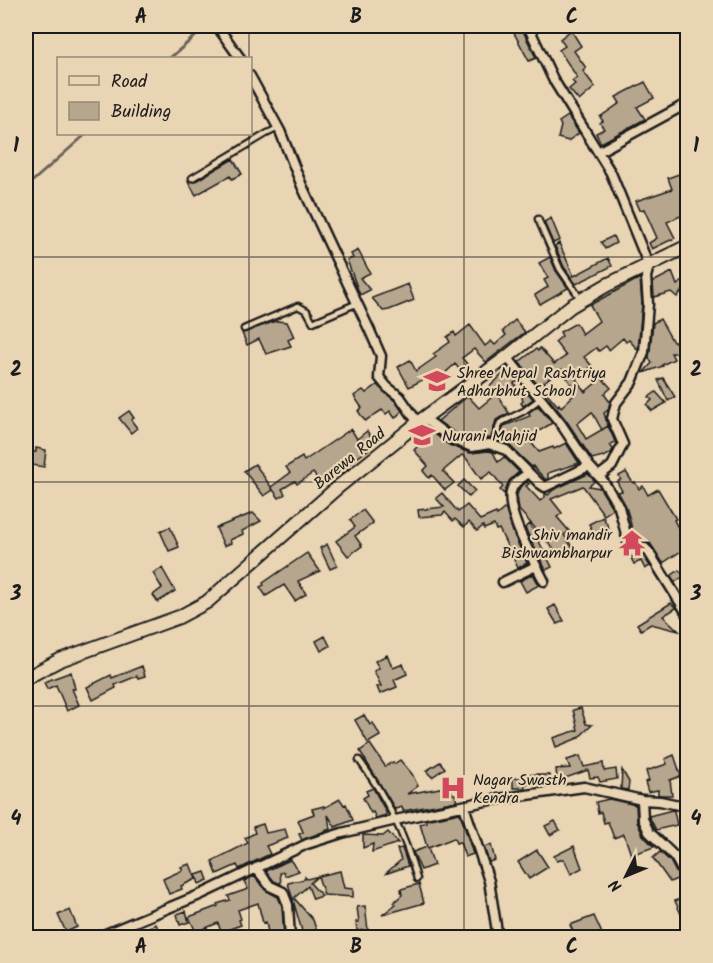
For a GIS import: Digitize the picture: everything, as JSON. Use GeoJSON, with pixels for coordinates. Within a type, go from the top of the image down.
{"type":"FeatureCollection","features":[{"type":"Feature","properties":{"kind":"main road","name":"Barewa Road"},"geometry":{"type":"LineString","coordinates":[[26,678],[60,660],[179,617],[207,602],[338,487],[571,306],[607,285],[687,246]]}},
{"type":"Feature","properties":{"kind":"street"},"geometry":{"type":"LineString","coordinates":[[217,26],[239,57]]}},
{"type":"Feature","properties":{"kind":"street"},"geometry":{"type":"LineString","coordinates":[[528,26],[553,79],[611,173],[649,266],[646,277],[648,304],[644,352],[632,382],[616,403],[612,419],[623,444],[612,466],[598,476]]}},
{"type":"Feature","properties":{"kind":"street"},"geometry":{"type":"LineString","coordinates":[[252,80],[280,131],[302,186],[358,303],[381,356],[379,377],[387,387],[421,421],[452,439],[472,447],[489,444],[506,450],[545,487],[590,466]]}},
{"type":"Feature","properties":{"kind":"street"},"geometry":{"type":"LineString","coordinates":[[598,152],[687,102]]}},
{"type":"Feature","properties":{"kind":"street"},"geometry":{"type":"LineString","coordinates":[[507,357],[561,424],[619,507],[628,542],[633,552],[645,548],[648,551],[687,615]]}},
{"type":"Feature","properties":{"kind":"street"},"geometry":{"type":"LineString","coordinates":[[528,473],[513,485],[510,504],[514,518],[544,581]]}},
{"type":"Feature","properties":{"kind":"street"},"geometry":{"type":"LineString","coordinates":[[503,582],[536,566]]}},
{"type":"Feature","properties":{"kind":"street"},"geometry":{"type":"LineString","coordinates":[[96,938],[183,902],[307,844],[395,820],[491,800],[584,787],[687,807]]}},
{"type":"Feature","properties":{"kind":"street"},"geometry":{"type":"LineString","coordinates":[[642,800],[643,819],[649,832],[675,857],[687,881]]}},
{"type":"Feature","properties":{"kind":"street"},"geometry":{"type":"LineString","coordinates":[[464,806],[489,881],[498,938]]}},
{"type":"Feature","properties":{"kind":"street"},"geometry":{"type":"LineString","coordinates":[[256,868],[270,886],[283,892],[288,905],[291,938]]}},
{"type":"Feature","properties":{"kind":"lane"},"geometry":{"type":"LineString","coordinates":[[192,178],[266,134],[276,129],[280,131]]}},
{"type":"Feature","properties":{"kind":"lane"},"geometry":{"type":"LineString","coordinates":[[538,219],[560,269],[581,300]]}},
{"type":"Feature","properties":{"kind":"lane"},"geometry":{"type":"LineString","coordinates":[[244,329],[298,306],[307,311],[313,322],[358,303]]}},
{"type":"Feature","properties":{"kind":"lane"},"geometry":{"type":"LineString","coordinates":[[493,445],[500,423],[524,411],[540,399]]}},
{"type":"Feature","properties":{"kind":"lane"},"geometry":{"type":"LineString","coordinates":[[359,760],[385,797],[405,841],[417,879]]}},
{"type":"Feature","properties":{"kind":"building"},"geometry":{"type":"Polygon","coordinates":[[[522,29],[536,58],[529,61],[514,33],[522,29]]]}},
{"type":"Feature","properties":{"kind":"building"},"geometry":{"type":"Polygon","coordinates":[[[571,30],[581,46],[574,51],[586,68],[583,71],[595,87],[579,101],[569,89],[575,84],[572,81],[577,77],[559,50],[565,46],[560,39],[571,30]]]}},
{"type":"Feature","properties":{"kind":"building"},"geometry":{"type":"Polygon","coordinates":[[[645,82],[654,98],[637,107],[645,119],[601,143],[596,133],[604,129],[600,123],[603,121],[600,117],[620,103],[616,97],[645,82]]]}},
{"type":"Feature","properties":{"kind":"building"},"geometry":{"type":"Polygon","coordinates":[[[568,116],[579,133],[568,141],[558,138],[561,126],[559,122],[568,116]]]}},
{"type":"Feature","properties":{"kind":"building"},"geometry":{"type":"Polygon","coordinates":[[[233,159],[242,174],[232,179],[230,176],[196,195],[188,181],[194,182],[233,159]]]}},
{"type":"Feature","properties":{"kind":"building"},"geometry":{"type":"Polygon","coordinates":[[[687,171],[687,213],[667,222],[675,238],[652,249],[649,243],[657,238],[644,209],[640,210],[636,201],[672,189],[668,178],[687,171]]]}},
{"type":"Feature","properties":{"kind":"building"},"geometry":{"type":"Polygon","coordinates":[[[551,218],[560,240],[553,243],[544,222],[551,218]]]}},
{"type":"Feature","properties":{"kind":"building"},"geometry":{"type":"Polygon","coordinates":[[[613,236],[616,243],[605,249],[601,242],[613,236]]]}},
{"type":"Feature","properties":{"kind":"building"},"geometry":{"type":"Polygon","coordinates":[[[559,243],[574,276],[608,258],[612,266],[576,284],[564,267],[555,246],[559,243]]]}},
{"type":"Feature","properties":{"kind":"building"},"geometry":{"type":"Polygon","coordinates":[[[358,250],[370,273],[360,278],[370,290],[360,295],[347,260],[353,258],[351,254],[358,250]]]}},
{"type":"Feature","properties":{"kind":"building"},"geometry":{"type":"Polygon","coordinates":[[[550,257],[556,271],[568,288],[540,304],[535,295],[548,287],[544,280],[548,278],[539,263],[550,257]]]}},
{"type":"Feature","properties":{"kind":"building"},"geometry":{"type":"Polygon","coordinates":[[[672,272],[677,285],[687,278],[687,285],[677,297],[671,292],[654,297],[653,282],[672,272]]]}},
{"type":"Feature","properties":{"kind":"building"},"geometry":{"type":"Polygon","coordinates":[[[640,278],[642,304],[638,350],[629,340],[626,342],[623,338],[609,350],[606,346],[599,351],[596,348],[584,357],[592,366],[576,379],[585,392],[602,378],[611,388],[604,394],[610,402],[608,410],[604,413],[615,442],[610,445],[613,449],[611,453],[592,459],[566,420],[519,362],[540,348],[554,364],[566,356],[555,342],[562,336],[560,332],[576,323],[582,334],[599,321],[590,305],[640,278]],[[561,369],[544,382],[551,390],[547,393],[561,407],[574,395],[568,387],[571,384],[561,369]],[[592,412],[577,424],[586,439],[602,430],[592,412]]]}},
{"type":"Feature","properties":{"kind":"building"},"geometry":{"type":"Polygon","coordinates":[[[408,284],[414,300],[389,310],[383,311],[372,298],[408,284]]]}},
{"type":"Feature","properties":{"kind":"building"},"geometry":{"type":"Polygon","coordinates":[[[660,319],[673,342],[678,342],[679,353],[671,353],[674,359],[663,366],[643,373],[652,363],[649,358],[653,323],[660,319]]]}},
{"type":"Feature","properties":{"kind":"building"},"geometry":{"type":"Polygon","coordinates":[[[515,320],[525,332],[486,362],[474,349],[462,358],[467,364],[460,370],[455,364],[444,374],[447,377],[433,389],[426,378],[409,387],[398,367],[410,360],[416,371],[436,357],[433,354],[450,342],[447,337],[454,332],[456,336],[470,325],[485,346],[491,341],[495,345],[506,335],[503,331],[515,320]]]}},
{"type":"Feature","properties":{"kind":"building"},"geometry":{"type":"Polygon","coordinates":[[[276,321],[287,322],[294,337],[288,340],[291,346],[266,354],[259,339],[247,345],[242,333],[276,321]]]}},
{"type":"Feature","properties":{"kind":"building"},"geometry":{"type":"Polygon","coordinates":[[[512,373],[518,381],[514,383],[516,386],[498,396],[509,413],[496,420],[491,438],[473,440],[455,433],[438,421],[468,396],[479,408],[491,398],[485,391],[503,374],[505,377],[512,373]]]}},
{"type":"Feature","properties":{"kind":"building"},"geometry":{"type":"Polygon","coordinates":[[[663,378],[675,397],[668,401],[658,380],[663,378]]]}},
{"type":"Feature","properties":{"kind":"building"},"geometry":{"type":"Polygon","coordinates":[[[377,385],[395,401],[402,411],[395,418],[390,411],[386,414],[382,410],[365,421],[358,411],[362,408],[354,396],[363,390],[366,393],[377,385]]]}},
{"type":"Feature","properties":{"kind":"building"},"geometry":{"type":"Polygon","coordinates":[[[656,392],[666,403],[652,411],[647,405],[652,400],[649,397],[656,392]]]}},
{"type":"Feature","properties":{"kind":"building"},"geometry":{"type":"Polygon","coordinates":[[[528,393],[533,399],[523,406],[522,398],[528,393]]]}},
{"type":"Feature","properties":{"kind":"building"},"geometry":{"type":"Polygon","coordinates":[[[538,406],[552,423],[536,433],[537,437],[529,440],[539,452],[553,447],[554,449],[566,443],[579,463],[548,473],[546,480],[500,437],[504,426],[530,416],[528,413],[538,406]]]}},
{"type":"Feature","properties":{"kind":"building"},"geometry":{"type":"Polygon","coordinates":[[[129,411],[134,418],[131,420],[137,428],[131,433],[119,418],[129,411]]]}},
{"type":"Feature","properties":{"kind":"building"},"geometry":{"type":"Polygon","coordinates":[[[351,429],[357,439],[367,431],[374,441],[367,446],[369,449],[346,466],[348,469],[341,474],[339,471],[320,482],[313,473],[297,484],[295,481],[282,489],[285,494],[279,498],[271,487],[290,473],[286,467],[302,457],[304,461],[351,429]]]}},
{"type":"Feature","properties":{"kind":"building"},"geometry":{"type":"Polygon","coordinates":[[[432,432],[449,445],[470,453],[493,452],[498,462],[504,457],[519,472],[509,481],[504,494],[500,490],[503,487],[491,472],[481,479],[462,455],[443,471],[454,483],[445,490],[432,475],[429,478],[423,471],[428,466],[414,450],[432,432]]]}},
{"type":"Feature","properties":{"kind":"building"},"geometry":{"type":"Polygon","coordinates":[[[36,448],[46,450],[44,467],[26,464],[27,452],[36,452],[36,448]]]}},
{"type":"Feature","properties":{"kind":"building"},"geometry":{"type":"Polygon","coordinates":[[[255,464],[273,490],[264,496],[244,471],[255,464]]]}},
{"type":"Feature","properties":{"kind":"building"},"geometry":{"type":"Polygon","coordinates":[[[626,472],[639,489],[643,486],[648,495],[658,489],[676,519],[674,520],[682,535],[687,531],[687,547],[663,563],[650,543],[636,544],[634,540],[625,504],[618,492],[622,491],[617,482],[621,479],[619,476],[626,472]]]}},
{"type":"Feature","properties":{"kind":"building"},"geometry":{"type":"Polygon","coordinates":[[[588,474],[595,481],[589,486],[600,488],[613,509],[604,515],[583,486],[551,499],[562,513],[557,517],[569,531],[564,535],[573,548],[560,556],[519,510],[517,495],[520,487],[527,482],[529,484],[526,486],[540,501],[545,497],[545,493],[548,495],[553,490],[588,474]]]}},
{"type":"Feature","properties":{"kind":"building"},"geometry":{"type":"Polygon","coordinates":[[[464,480],[475,491],[469,497],[458,486],[464,480]]]}},
{"type":"Feature","properties":{"kind":"building"},"geometry":{"type":"Polygon","coordinates":[[[442,493],[458,512],[467,505],[480,520],[496,513],[497,515],[505,508],[527,563],[518,568],[499,529],[496,530],[494,525],[484,529],[483,526],[477,531],[469,522],[464,527],[455,519],[453,521],[445,512],[442,515],[419,517],[418,510],[444,507],[436,498],[442,493]]]}},
{"type":"Feature","properties":{"kind":"building"},"geometry":{"type":"Polygon","coordinates":[[[363,510],[373,523],[355,536],[362,546],[348,556],[336,541],[355,527],[350,520],[363,510]]]}},
{"type":"Feature","properties":{"kind":"building"},"geometry":{"type":"Polygon","coordinates":[[[253,513],[261,521],[242,531],[243,534],[230,540],[231,543],[224,546],[216,528],[253,513]]]}},
{"type":"Feature","properties":{"kind":"building"},"geometry":{"type":"Polygon","coordinates":[[[603,517],[609,528],[595,535],[589,524],[603,517]]]}},
{"type":"Feature","properties":{"kind":"building"},"geometry":{"type":"Polygon","coordinates":[[[530,524],[552,567],[546,570],[525,528],[530,524]]]}},
{"type":"Feature","properties":{"kind":"building"},"geometry":{"type":"Polygon","coordinates":[[[170,527],[179,547],[169,551],[160,531],[170,527]]]}},
{"type":"Feature","properties":{"kind":"building"},"geometry":{"type":"Polygon","coordinates":[[[327,544],[337,566],[330,569],[320,548],[327,544]]]}},
{"type":"Feature","properties":{"kind":"building"},"geometry":{"type":"Polygon","coordinates":[[[307,553],[320,571],[298,581],[306,594],[295,601],[284,585],[266,596],[260,587],[264,585],[263,583],[307,553]]]}},
{"type":"Feature","properties":{"kind":"building"},"geometry":{"type":"Polygon","coordinates":[[[643,555],[650,566],[645,569],[641,561],[634,564],[631,558],[643,555]]]}},
{"type":"Feature","properties":{"kind":"building"},"geometry":{"type":"Polygon","coordinates":[[[162,568],[175,591],[158,602],[153,595],[162,588],[153,573],[162,568]]]}},
{"type":"Feature","properties":{"kind":"building"},"geometry":{"type":"Polygon","coordinates":[[[679,570],[684,576],[675,582],[671,576],[679,570]]]}},
{"type":"Feature","properties":{"kind":"building"},"geometry":{"type":"Polygon","coordinates":[[[533,574],[539,585],[526,592],[520,581],[533,574]]]}},
{"type":"Feature","properties":{"kind":"building"},"geometry":{"type":"Polygon","coordinates":[[[671,603],[676,608],[663,616],[679,631],[651,624],[641,630],[637,624],[671,603]]]}},
{"type":"Feature","properties":{"kind":"building"},"geometry":{"type":"Polygon","coordinates":[[[555,605],[564,621],[557,624],[548,609],[555,605]]]}},
{"type":"Feature","properties":{"kind":"building"},"geometry":{"type":"Polygon","coordinates":[[[325,636],[330,646],[321,651],[316,641],[325,636]]]}},
{"type":"Feature","properties":{"kind":"building"},"geometry":{"type":"Polygon","coordinates":[[[387,655],[393,668],[403,664],[407,674],[394,680],[397,687],[380,694],[377,687],[381,686],[374,671],[379,668],[375,661],[387,655]]]}},
{"type":"Feature","properties":{"kind":"building"},"geometry":{"type":"Polygon","coordinates":[[[142,666],[145,676],[138,678],[137,676],[115,685],[116,688],[93,700],[87,687],[111,675],[112,678],[142,666]]]}},
{"type":"Feature","properties":{"kind":"building"},"geometry":{"type":"Polygon","coordinates":[[[71,672],[75,689],[72,689],[79,705],[67,711],[56,685],[47,689],[44,682],[71,672]]]}},
{"type":"Feature","properties":{"kind":"building"},"geometry":{"type":"Polygon","coordinates":[[[581,708],[586,724],[592,725],[578,738],[556,747],[553,738],[578,730],[573,710],[581,708]]]}},
{"type":"Feature","properties":{"kind":"building"},"geometry":{"type":"Polygon","coordinates":[[[364,715],[370,725],[373,723],[380,736],[368,743],[355,720],[364,715]]]}},
{"type":"Feature","properties":{"kind":"building"},"geometry":{"type":"Polygon","coordinates":[[[370,744],[385,766],[400,760],[412,774],[418,786],[407,794],[451,786],[452,794],[455,794],[457,801],[403,811],[402,807],[395,809],[360,751],[370,744]]]}},
{"type":"Feature","properties":{"kind":"building"},"geometry":{"type":"Polygon","coordinates":[[[674,755],[681,776],[670,780],[672,795],[658,795],[658,790],[648,792],[645,782],[649,781],[646,771],[667,764],[665,759],[674,755]]]}},
{"type":"Feature","properties":{"kind":"building"},"geometry":{"type":"Polygon","coordinates":[[[580,756],[584,767],[603,763],[604,771],[616,769],[617,779],[600,782],[598,777],[590,778],[588,770],[557,781],[556,769],[570,768],[567,760],[580,756]]]}},
{"type":"Feature","properties":{"kind":"building"},"geometry":{"type":"Polygon","coordinates":[[[440,762],[445,768],[432,777],[426,771],[440,762]]]}},
{"type":"Feature","properties":{"kind":"building"},"geometry":{"type":"Polygon","coordinates":[[[622,770],[629,782],[628,790],[621,789],[622,770]]]}},
{"type":"Feature","properties":{"kind":"building"},"geometry":{"type":"Polygon","coordinates":[[[526,775],[550,775],[550,782],[527,784],[526,775]]]}},
{"type":"Feature","properties":{"kind":"building"},"geometry":{"type":"Polygon","coordinates":[[[513,778],[524,778],[525,788],[513,788],[513,778]]]}},
{"type":"Feature","properties":{"kind":"building"},"geometry":{"type":"Polygon","coordinates":[[[373,788],[386,812],[386,815],[376,818],[363,798],[368,795],[366,791],[373,788]]]}},
{"type":"Feature","properties":{"kind":"building"},"geometry":{"type":"Polygon","coordinates":[[[340,799],[344,805],[346,804],[353,820],[335,827],[328,815],[330,829],[302,840],[299,834],[303,832],[298,820],[314,814],[312,809],[324,806],[324,808],[340,799]]]}},
{"type":"Feature","properties":{"kind":"building"},"geometry":{"type":"Polygon","coordinates":[[[609,799],[636,805],[637,822],[643,835],[654,847],[631,855],[624,834],[614,838],[608,822],[604,823],[601,812],[598,813],[596,802],[609,799]]]}},
{"type":"Feature","properties":{"kind":"building"},"geometry":{"type":"Polygon","coordinates":[[[672,810],[677,825],[656,830],[649,816],[672,810]]]}},
{"type":"Feature","properties":{"kind":"building"},"geometry":{"type":"Polygon","coordinates":[[[460,813],[473,854],[465,857],[460,842],[456,843],[454,838],[428,848],[434,865],[421,870],[413,852],[427,847],[420,824],[427,822],[426,820],[460,813]]]}},
{"type":"Feature","properties":{"kind":"building"},"geometry":{"type":"Polygon","coordinates":[[[555,821],[560,830],[550,835],[545,826],[555,821]]]}},
{"type":"Feature","properties":{"kind":"building"},"geometry":{"type":"Polygon","coordinates":[[[263,824],[266,833],[285,829],[288,838],[266,846],[270,854],[239,869],[237,865],[217,874],[212,861],[248,843],[245,838],[255,833],[253,827],[263,824]]]}},
{"type":"Feature","properties":{"kind":"building"},"geometry":{"type":"Polygon","coordinates":[[[388,832],[398,843],[372,852],[373,844],[363,848],[363,835],[383,836],[388,832]]]}},
{"type":"Feature","properties":{"kind":"building"},"geometry":{"type":"Polygon","coordinates":[[[491,845],[495,860],[489,862],[484,847],[491,845]]]}},
{"type":"Feature","properties":{"kind":"building"},"geometry":{"type":"Polygon","coordinates":[[[574,846],[582,868],[571,874],[564,859],[557,861],[554,856],[574,846]]]}},
{"type":"Feature","properties":{"kind":"building"},"geometry":{"type":"Polygon","coordinates":[[[402,848],[408,866],[385,874],[401,860],[397,849],[402,848]]]}},
{"type":"Feature","properties":{"kind":"building"},"geometry":{"type":"Polygon","coordinates":[[[537,850],[548,867],[529,879],[518,862],[537,850]]]}},
{"type":"Feature","properties":{"kind":"building"},"geometry":{"type":"Polygon","coordinates":[[[660,852],[670,861],[679,878],[670,882],[653,858],[660,852]]]}},
{"type":"Feature","properties":{"kind":"building"},"geometry":{"type":"Polygon","coordinates":[[[290,860],[299,871],[285,876],[284,872],[280,873],[281,884],[274,881],[266,871],[290,860]]]}},
{"type":"Feature","properties":{"kind":"building"},"geometry":{"type":"Polygon","coordinates":[[[190,864],[196,879],[181,886],[182,889],[169,894],[163,879],[183,870],[181,867],[190,864]]]}},
{"type":"Feature","properties":{"kind":"building"},"geometry":{"type":"Polygon","coordinates":[[[340,871],[344,888],[353,889],[353,897],[324,895],[318,876],[340,871]]]}},
{"type":"Feature","properties":{"kind":"building"},"geometry":{"type":"Polygon","coordinates":[[[205,872],[208,880],[199,884],[196,875],[205,872]]]}},
{"type":"Feature","properties":{"kind":"building"},"geometry":{"type":"Polygon","coordinates":[[[254,876],[265,890],[278,897],[282,906],[284,938],[269,938],[266,922],[263,923],[258,903],[238,910],[241,925],[221,932],[218,923],[196,932],[189,917],[218,906],[217,904],[230,900],[228,896],[248,889],[244,881],[254,876]]]}},
{"type":"Feature","properties":{"kind":"building"},"geometry":{"type":"Polygon","coordinates":[[[317,876],[310,883],[322,896],[313,899],[308,886],[294,898],[313,920],[319,938],[304,938],[288,883],[305,879],[305,877],[307,879],[317,876]]]}},
{"type":"Feature","properties":{"kind":"building"},"geometry":{"type":"Polygon","coordinates":[[[419,884],[424,903],[382,915],[396,904],[394,902],[402,895],[401,889],[419,884]]]}},
{"type":"Feature","properties":{"kind":"building"},"geometry":{"type":"Polygon","coordinates":[[[687,896],[687,927],[675,901],[687,896]]]}},
{"type":"Feature","properties":{"kind":"building"},"geometry":{"type":"Polygon","coordinates":[[[365,906],[368,930],[357,931],[356,922],[359,922],[357,907],[365,906]]]}},
{"type":"Feature","properties":{"kind":"building"},"geometry":{"type":"Polygon","coordinates":[[[70,910],[77,927],[66,932],[58,915],[70,910]]]}},
{"type":"Feature","properties":{"kind":"building"},"geometry":{"type":"Polygon","coordinates":[[[186,911],[189,922],[180,925],[177,914],[186,911]]]}},
{"type":"Feature","properties":{"kind":"building"},"geometry":{"type":"Polygon","coordinates":[[[594,916],[604,938],[576,938],[570,925],[594,916]]]}},
{"type":"Feature","properties":{"kind":"building"},"geometry":{"type":"Polygon","coordinates":[[[156,924],[160,933],[152,936],[149,927],[156,924]]]}},
{"type":"Feature","properties":{"kind":"waterway"},"geometry":{"type":"LineString","coordinates":[[171,57],[207,26]]}},
{"type":"Feature","properties":{"kind":"waterway"},"geometry":{"type":"LineString","coordinates":[[26,187],[85,135]]}},
{"type":"Feature","properties":{"kind":"place","name":"Shree Nepal Rashtriya Adharbhut School"},"geometry":{"type":"Point","coordinates":[437,381]}},
{"type":"Feature","properties":{"kind":"place","name":"Nurani Mahjid"},"geometry":{"type":"Point","coordinates":[422,435]}},
{"type":"Feature","properties":{"kind":"place","name":"Shiv mandir Bishwambharpur"},"geometry":{"type":"Point","coordinates":[632,543]}},
{"type":"Feature","properties":{"kind":"place","name":"Nagar Swasth Kendra"},"geometry":{"type":"Point","coordinates":[453,788]}}]}
